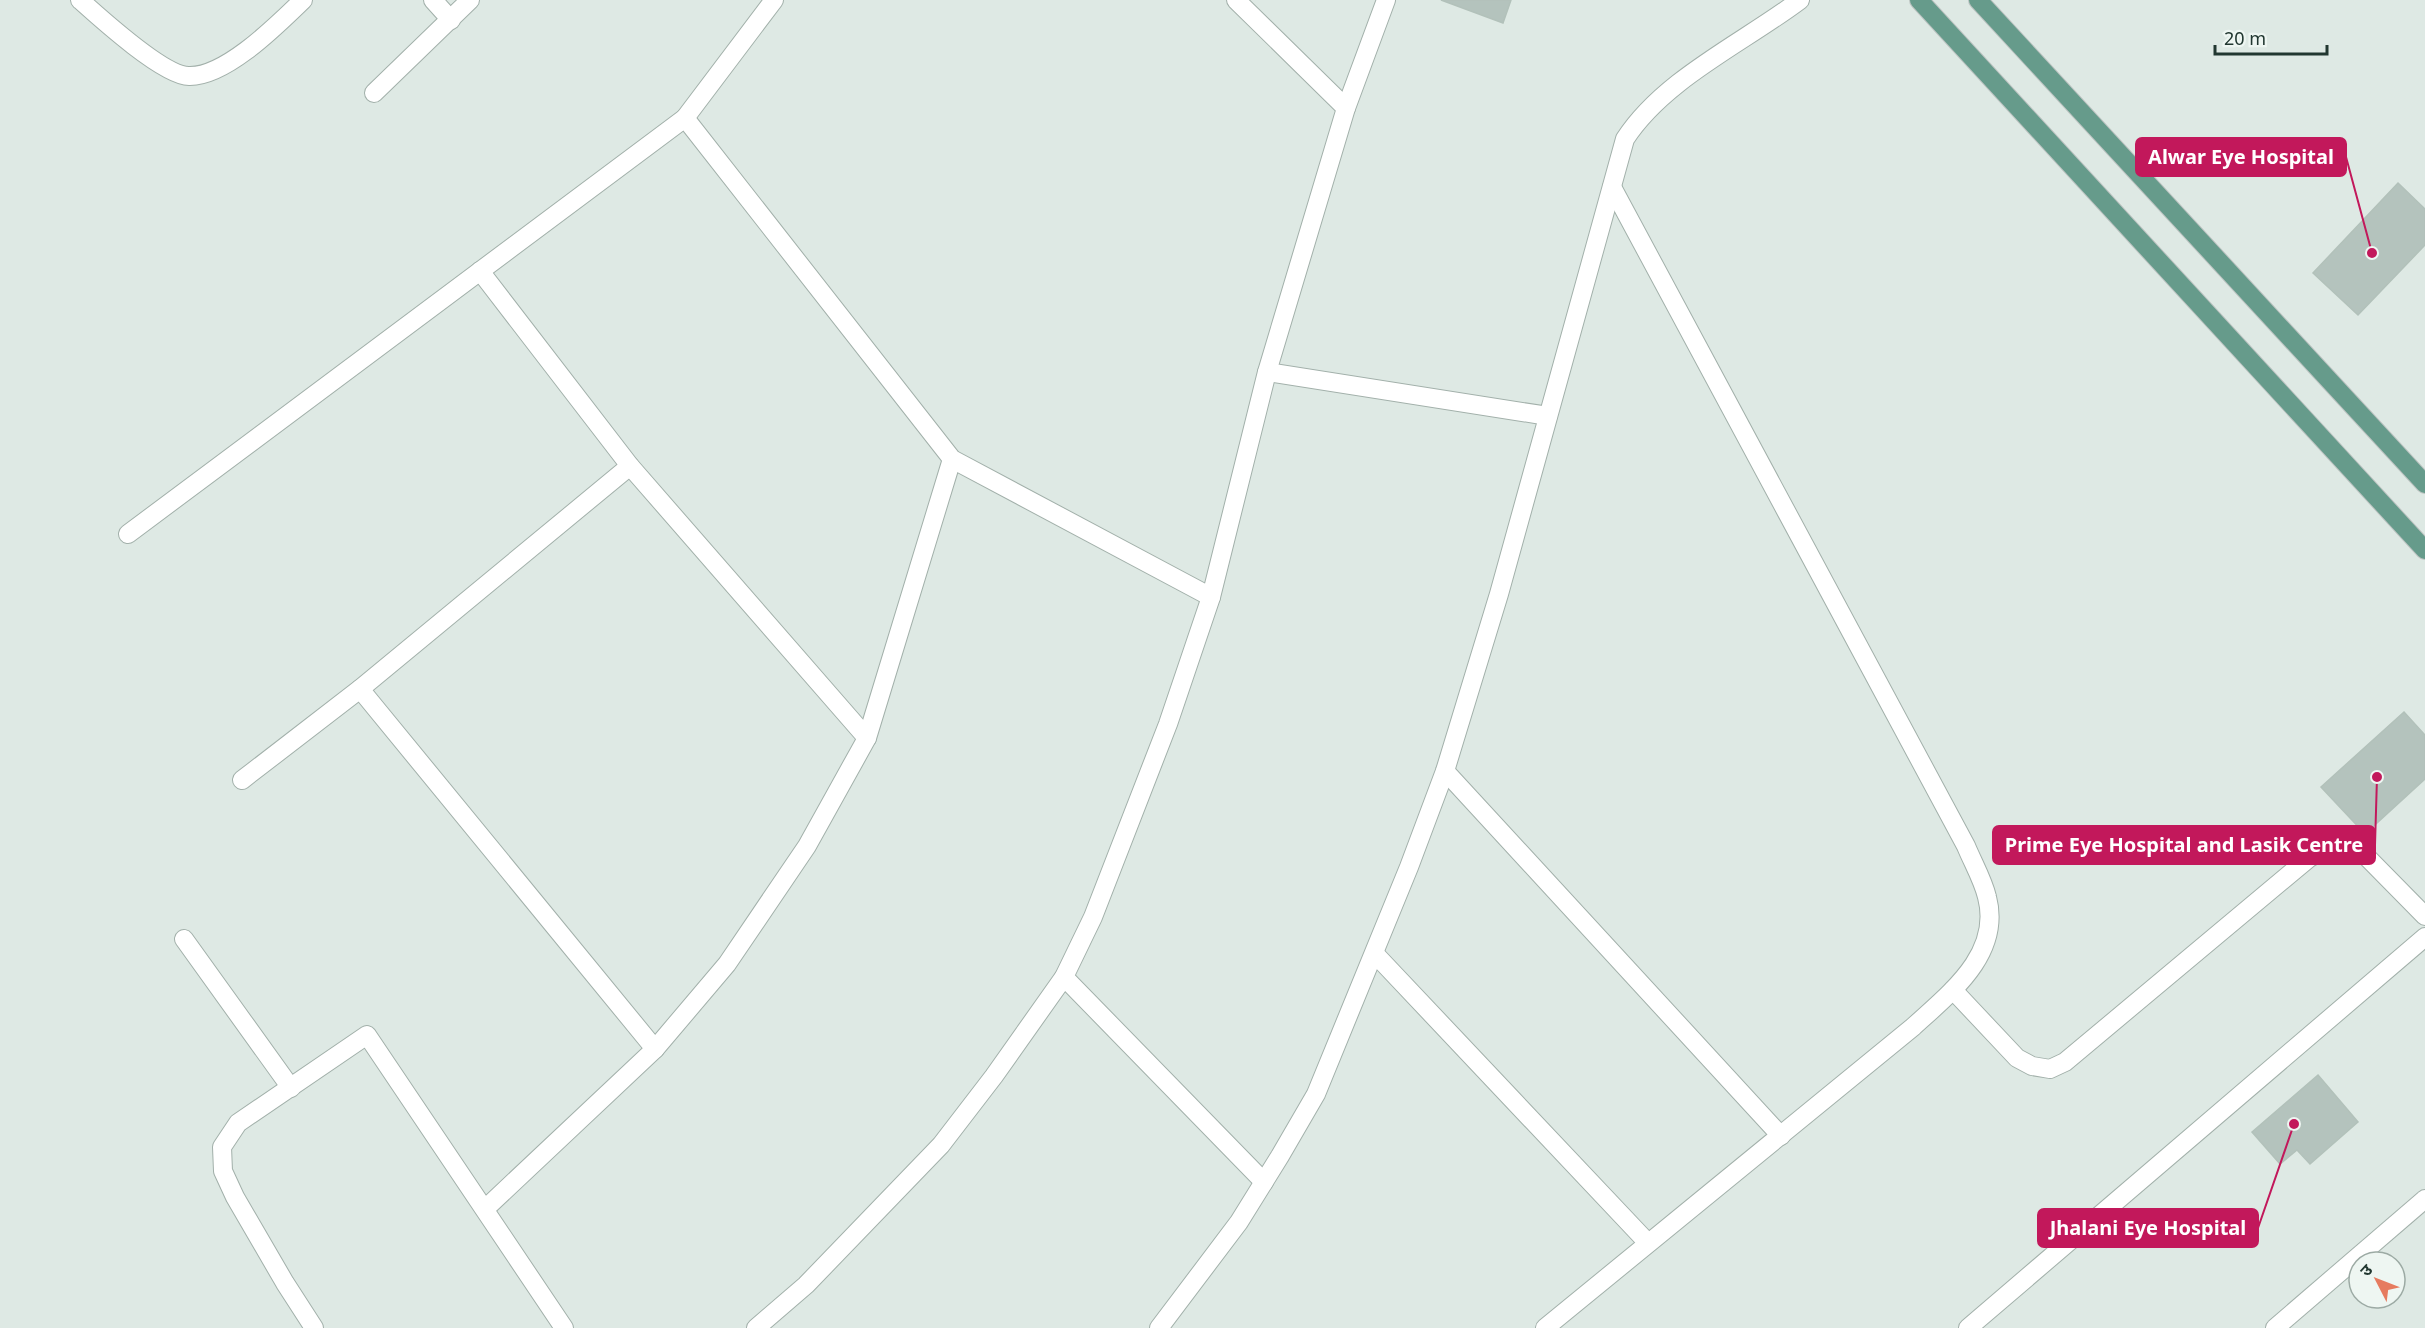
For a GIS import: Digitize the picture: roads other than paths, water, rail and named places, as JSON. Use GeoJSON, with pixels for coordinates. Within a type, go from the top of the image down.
{"type":"FeatureCollection","features":[{"type":"Feature","properties":{"kind":"main road"},"geometry":{"type":"LineString","coordinates":[[1919,0],[2425,550]]}},
{"type":"Feature","properties":{"kind":"main road"},"geometry":{"type":"LineString","coordinates":[[1984,2],[2425,484]]}},
{"type":"Feature","properties":{"kind":"street"},"geometry":{"type":"LineString","coordinates":[[80,0],[157,63],[189,76],[214,70],[233,60],[267,34],[303,0]]}},
{"type":"Feature","properties":{"kind":"street"},"geometry":{"type":"LineString","coordinates":[[433,0],[451,20]]}},
{"type":"Feature","properties":{"kind":"street"},"geometry":{"type":"LineString","coordinates":[[374,93],[470,0]]}},
{"type":"Feature","properties":{"kind":"street"},"geometry":{"type":"LineString","coordinates":[[128,534],[685,118],[774,0]]}},
{"type":"Feature","properties":{"kind":"street"},"geometry":{"type":"LineString","coordinates":[[1236,0],[1346,108]]}},
{"type":"Feature","properties":{"kind":"street"},"geometry":{"type":"LineString","coordinates":[[756,1328],[806,1285],[941,1144],[994,1076],[1064,977],[1093,917],[1168,724],[1211,597],[1267,372],[1346,108],[1386,0]]}},
{"type":"Feature","properties":{"kind":"street"},"geometry":{"type":"LineString","coordinates":[[1159,1328],[1239,1222],[1316,1094],[1375,954],[1445,771],[1499,594],[1625,139],[1638,119],[1660,98],[1800,0]]}},
{"type":"Feature","properties":{"kind":"street"},"geometry":{"type":"LineString","coordinates":[[685,118],[952,459],[1211,597]]}},
{"type":"Feature","properties":{"kind":"street"},"geometry":{"type":"LineString","coordinates":[[1545,1328],[1913,1027],[1953,990],[1981,955],[1991,927],[1988,898],[1966,846],[1611,188]]}},
{"type":"Feature","properties":{"kind":"street"},"geometry":{"type":"LineString","coordinates":[[480,272],[630,466],[867,738]]}},
{"type":"Feature","properties":{"kind":"street"},"geometry":{"type":"LineString","coordinates":[[1267,372],[1548,416]]}},
{"type":"Feature","properties":{"kind":"street"},"geometry":{"type":"LineString","coordinates":[[485,1209],[655,1049],[727,964],[807,846],[867,738],[952,459]]}},
{"type":"Feature","properties":{"kind":"street"},"geometry":{"type":"LineString","coordinates":[[242,780],[360,689],[630,466]]}},
{"type":"Feature","properties":{"kind":"street"},"geometry":{"type":"LineString","coordinates":[[360,689],[655,1049]]}},
{"type":"Feature","properties":{"kind":"street"},"geometry":{"type":"LineString","coordinates":[[1445,771],[1781,1136]]}},
{"type":"Feature","properties":{"kind":"street"},"geometry":{"type":"LineString","coordinates":[[1953,990],[2017,1058],[2032,1066],[2050,1069],[2065,1062],[2309,858],[2328,847],[2345,846],[2360,850],[2425,915]]}},
{"type":"Feature","properties":{"kind":"street"},"geometry":{"type":"LineString","coordinates":[[1968,1328],[2425,937]]}},
{"type":"Feature","properties":{"kind":"street"},"geometry":{"type":"LineString","coordinates":[[184,939],[291,1088]]}},
{"type":"Feature","properties":{"kind":"street"},"geometry":{"type":"LineString","coordinates":[[1375,954],[1648,1243]]}},
{"type":"Feature","properties":{"kind":"street"},"geometry":{"type":"LineString","coordinates":[[1064,977],[1264,1182]]}},
{"type":"Feature","properties":{"kind":"street"},"geometry":{"type":"LineString","coordinates":[[314,1328],[235,1197],[223,1171],[222,1147],[238,1123],[367,1035],[564,1328]]}},
{"type":"Feature","properties":{"kind":"street"},"geometry":{"type":"LineString","coordinates":[[2275,1328],[2425,1199]]}},
{"type":"Feature","properties":{"kind":"place","name":"Alwar Eye Hospital"},"geometry":{"type":"Point","coordinates":[2372,253]}},
{"type":"Feature","properties":{"kind":"place","name":"Prime Eye Hospital and Lasik Centre"},"geometry":{"type":"Point","coordinates":[2377,777]}},
{"type":"Feature","properties":{"kind":"place","name":"Jhalani Eye Hospital"},"geometry":{"type":"Point","coordinates":[2294,1124]}}]}
